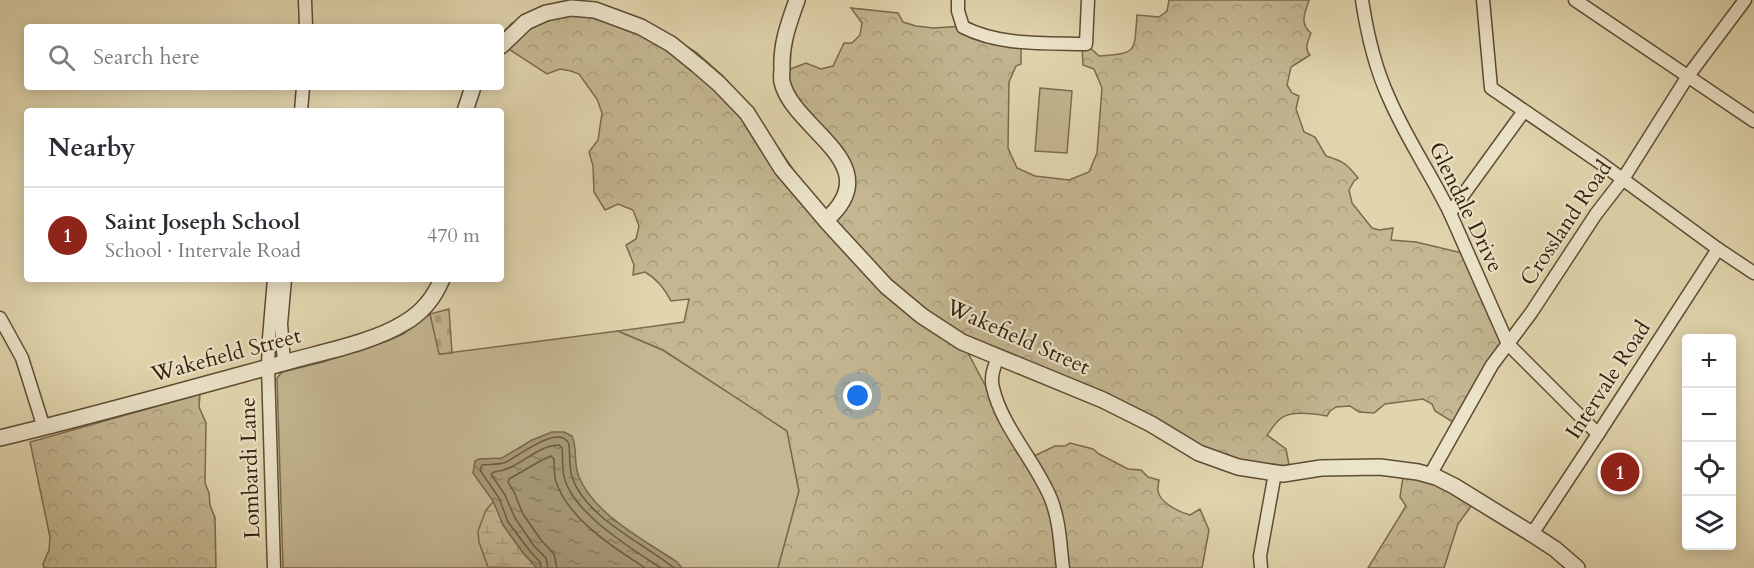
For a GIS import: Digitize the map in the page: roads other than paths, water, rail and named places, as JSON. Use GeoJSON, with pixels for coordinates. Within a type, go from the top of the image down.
{"type":"FeatureCollection","features":[{"type":"Feature","properties":{"kind":"street"},"geometry":{"type":"LineString","coordinates":[[305,0],[306,24]]}},
{"type":"Feature","properties":{"kind":"street"},"geometry":{"type":"LineString","coordinates":[[797,0],[784,36],[782,82],[794,107],[831,145],[846,171],[847,192],[838,210],[826,220]]}},
{"type":"Feature","properties":{"kind":"street"},"geometry":{"type":"LineString","coordinates":[[958,0],[958,11],[963,27],[980,35],[1016,42],[1086,44],[1088,0]]}},
{"type":"Feature","properties":{"kind":"street","name":"Glendale Drive"},"geometry":{"type":"LineString","coordinates":[[1362,0],[1377,65],[1390,101],[1450,213],[1508,344],[1598,434]]}},
{"type":"Feature","properties":{"kind":"street"},"geometry":{"type":"LineString","coordinates":[[1483,0],[1491,88],[1754,273]]}},
{"type":"Feature","properties":{"kind":"street"},"geometry":{"type":"LineString","coordinates":[[1575,0],[1754,121]]}},
{"type":"Feature","properties":{"kind":"street","name":"Crossland Road"},"geometry":{"type":"LineString","coordinates":[[1430,475],[1492,365],[1531,313],[1596,214],[1623,179],[1688,76],[1745,0]]}},
{"type":"Feature","properties":{"kind":"street","name":"Wakefield Street"},"geometry":{"type":"LineString","coordinates":[[504,43],[526,21],[564,9],[595,10],[641,27],[671,44],[719,84],[747,113],[782,169],[864,264],[900,299],[934,325],[962,342],[1123,410],[1199,453],[1239,467],[1275,473],[1360,466],[1430,475],[1454,486],[1556,549],[1577,568]]}},
{"type":"Feature","properties":{"kind":"street"},"geometry":{"type":"LineString","coordinates":[[301,108],[303,90]]}},
{"type":"Feature","properties":{"kind":"street"},"geometry":{"type":"LineString","coordinates":[[466,108],[472,90]]}},
{"type":"Feature","properties":{"kind":"street"},"geometry":{"type":"LineString","coordinates":[[1450,213],[1524,111]]}},
{"type":"Feature","properties":{"kind":"street","name":"Intervale Road"},"geometry":{"type":"LineString","coordinates":[[1532,534],[1718,249]]}},
{"type":"Feature","properties":{"kind":"street","name":"Lombardi Lane"},"geometry":{"type":"LineString","coordinates":[[274,282],[268,367],[274,568]]}},
{"type":"Feature","properties":{"kind":"street"},"geometry":{"type":"LineString","coordinates":[[284,363],[281,324],[285,282]]}},
{"type":"Feature","properties":{"kind":"street","name":"Wakefield Street"},"geometry":{"type":"LineString","coordinates":[[0,438],[361,341],[392,330],[411,319],[427,305],[441,282]]}},
{"type":"Feature","properties":{"kind":"street"},"geometry":{"type":"LineString","coordinates":[[0,318],[22,358],[44,428]]}},
{"type":"Feature","properties":{"kind":"street"},"geometry":{"type":"LineString","coordinates":[[998,357],[993,369],[993,388],[1002,413],[1030,458],[1052,502],[1059,524],[1063,568]]}},
{"type":"Feature","properties":{"kind":"street"},"geometry":{"type":"LineString","coordinates":[[1261,568],[1260,556],[1275,473]]}},
{"type":"Feature","properties":{"kind":"water"},"geometry":{"type":"Polygon","coordinates":[[[552,432],[564,432],[572,436],[579,477],[586,491],[596,503],[622,526],[677,562],[682,568],[537,568],[503,525],[493,501],[473,473],[475,461],[502,458],[532,440],[552,432]]]}},
{"type":"Feature","properties":{"kind":"place","name":"Saint Joseph School"},"geometry":{"type":"Point","coordinates":[1620,472]}}]}
